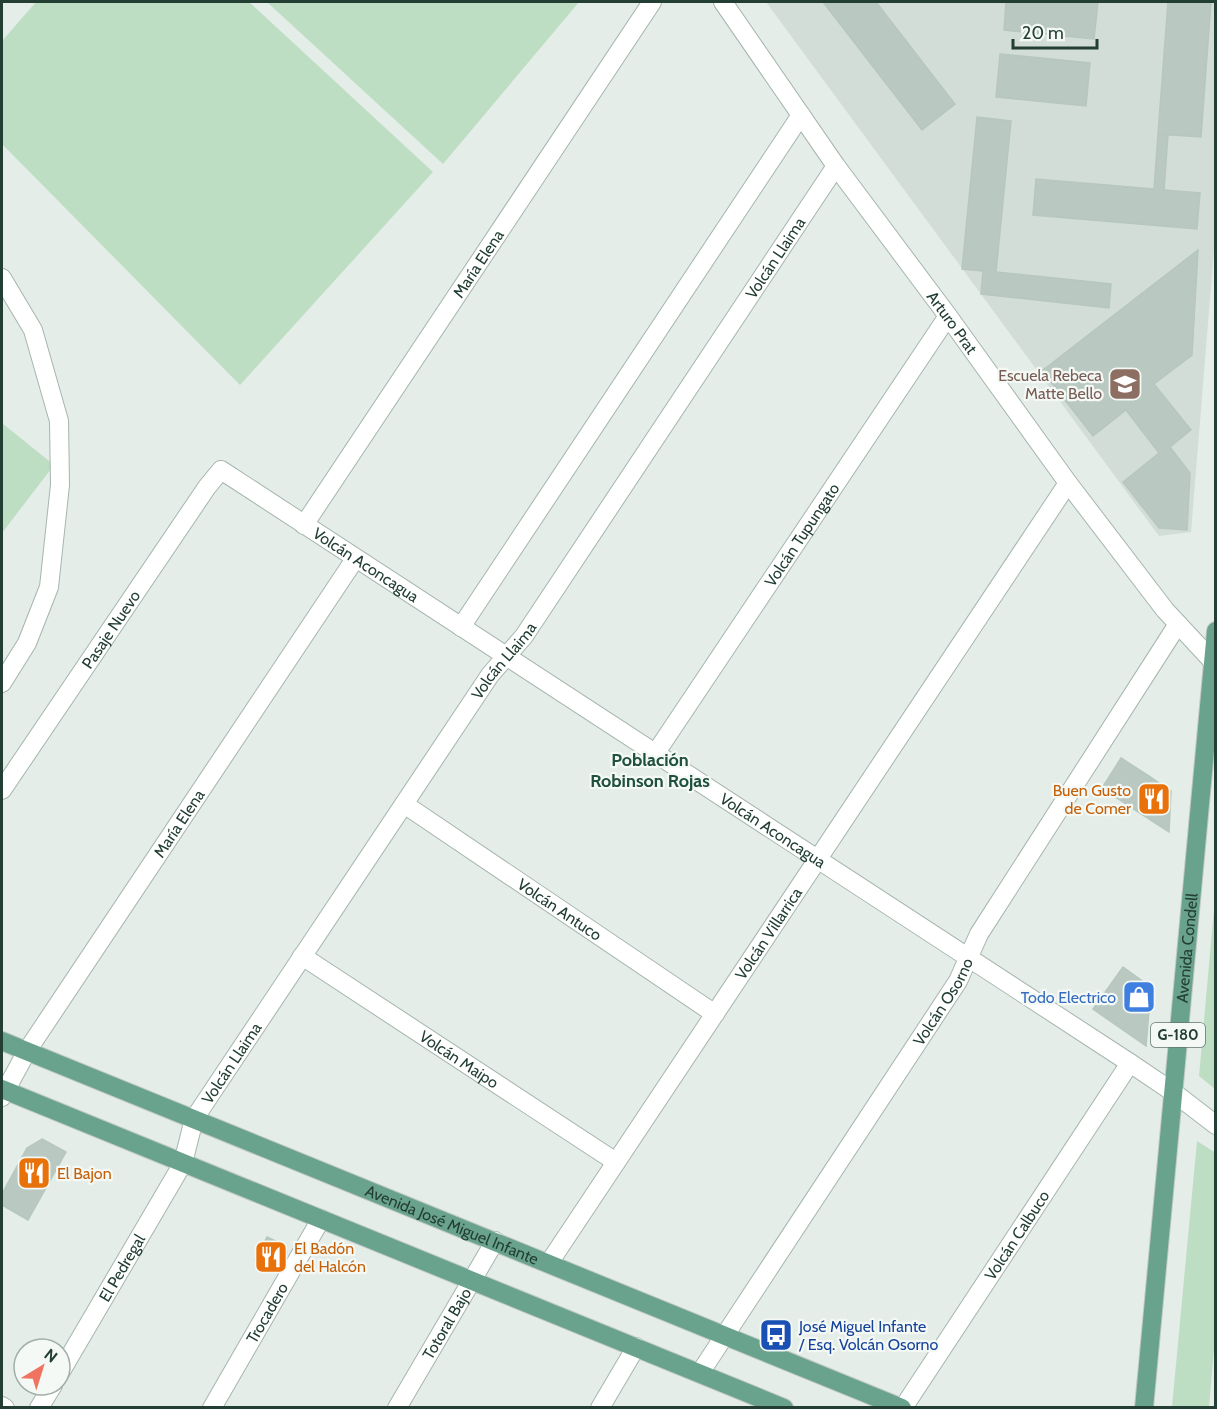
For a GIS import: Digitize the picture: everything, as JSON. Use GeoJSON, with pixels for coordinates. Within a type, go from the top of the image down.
{"type":"FeatureCollection","features":[{"type":"Feature","properties":{"kind":"main road","name":"Avenida Condell"},"geometry":{"type":"LineString","coordinates":[[1144,1407],[1214,664],[1215,631]]}},
{"type":"Feature","properties":{"kind":"main road","name":"Avenida José Miguel Infante"},"geometry":{"type":"LineString","coordinates":[[2,1041],[903,1407]]}},
{"type":"Feature","properties":{"kind":"main road"},"geometry":{"type":"LineString","coordinates":[[3,1092],[784,1407]]}},
{"type":"Feature","properties":{"kind":"street","name":"María Elena"},"geometry":{"type":"LineString","coordinates":[[304,525],[652,2]]}},
{"type":"Feature","properties":{"kind":"street","name":"Arturo Prat"},"geometry":{"type":"LineString","coordinates":[[723,2],[836,166],[1068,483],[1178,624],[1214,664]]}},
{"type":"Feature","properties":{"kind":"street"},"geometry":{"type":"LineString","coordinates":[[461,627],[801,115]]}},
{"type":"Feature","properties":{"kind":"street","name":"Volcán Llaima"},"geometry":{"type":"LineString","coordinates":[[183,1163],[194,1119],[490,675],[530,627],[836,166]]}},
{"type":"Feature","properties":{"kind":"street"},"geometry":{"type":"LineString","coordinates":[[2,278],[33,330],[59,421],[60,453],[60,485],[49,587],[27,643],[2,683]]}},
{"type":"Feature","properties":{"kind":"street","name":"Volcán Tupungato"},"geometry":{"type":"LineString","coordinates":[[655,753],[948,316]]}},
{"type":"Feature","properties":{"kind":"street","name":"Volcán Aconcagua"},"geometry":{"type":"LineString","coordinates":[[221,470],[1130,1063],[1173,1092],[1215,1125]]}},
{"type":"Feature","properties":{"kind":"street","name":"Pasaje Nuevo"},"geometry":{"type":"LineString","coordinates":[[2,790],[207,487],[221,470]]}},
{"type":"Feature","properties":{"kind":"street","name":"Volcán Villarrica"},"geometry":{"type":"LineString","coordinates":[[549,1263],[1068,483]]}},
{"type":"Feature","properties":{"kind":"street","name":"María Elena"},"geometry":{"type":"LineString","coordinates":[[3,1092],[27,1051],[355,559]]}},
{"type":"Feature","properties":{"kind":"street","name":"Volcán Osorno"},"geometry":{"type":"LineString","coordinates":[[700,1373],[958,981],[979,934],[1178,624]]}},
{"type":"Feature","properties":{"kind":"street","name":"Volcán Antuco"},"geometry":{"type":"LineString","coordinates":[[404,804],[715,1014]]}},
{"type":"Feature","properties":{"kind":"street","name":"Volcán Maipo"},"geometry":{"type":"LineString","coordinates":[[302,956],[616,1162]]}},
{"type":"Feature","properties":{"kind":"street","name":"Volcán Calbuco"},"geometry":{"type":"LineString","coordinates":[[903,1407],[1130,1063]]}},
{"type":"Feature","properties":{"kind":"street","name":"El Pedregal"},"geometry":{"type":"LineString","coordinates":[[72,1352],[183,1163]]}},
{"type":"Feature","properties":{"kind":"street","name":"Trocadero"},"geometry":{"type":"LineString","coordinates":[[212,1407],[321,1219]]}},
{"type":"Feature","properties":{"kind":"street","name":"Totoral Bajo"},"geometry":{"type":"LineString","coordinates":[[397,1407],[495,1241]]}},
{"type":"Feature","properties":{"kind":"street"},"geometry":{"type":"LineString","coordinates":[[600,1407],[636,1347]]}},
{"type":"Feature","properties":{"kind":"shaded area","name":"Escuela Rebeca Matte Bello"},"geometry":{"type":"Polygon","coordinates":[[[766,2],[1215,2],[1215,237],[1191,532],[1159,536],[766,2]]]}},
{"type":"Feature","properties":{"kind":"green space"},"geometry":{"type":"Polygon","coordinates":[[[36,2],[249,2],[433,172],[240,385],[2,144],[2,41],[36,2]]]}},
{"type":"Feature","properties":{"kind":"green space"},"geometry":{"type":"Polygon","coordinates":[[[267,2],[579,2],[443,164],[267,2]]]}},
{"type":"Feature","properties":{"kind":"green space"},"geometry":{"type":"Polygon","coordinates":[[[2,423],[54,465],[2,533],[2,423]]]}},
{"type":"Feature","properties":{"kind":"green space"},"geometry":{"type":"Polygon","coordinates":[[[1215,898],[1215,1089],[1199,1076],[1215,898]]]}},
{"type":"Feature","properties":{"kind":"green space"},"geometry":{"type":"Polygon","coordinates":[[[1197,1141],[1216,1153],[1216,1325],[1209,1407],[1172,1407],[1197,1141]]]}},
{"type":"Feature","properties":{"kind":"building"},"geometry":{"type":"Polygon","coordinates":[[[823,2],[876,2],[955,104],[922,130],[823,2]]]}},
{"type":"Feature","properties":{"kind":"building"},"geometry":{"type":"Polygon","coordinates":[[[1006,2],[1098,2],[1094,39],[1004,30],[1006,2]]]}},
{"type":"Feature","properties":{"kind":"building"},"geometry":{"type":"Polygon","coordinates":[[[1168,2],[1211,2],[1201,137],[1158,134],[1168,2]]]}},
{"type":"Feature","properties":{"kind":"building"},"geometry":{"type":"Polygon","coordinates":[[[1000,54],[1090,63],[1086,106],[996,97],[1000,54]]]}},
{"type":"Feature","properties":{"kind":"building"},"geometry":{"type":"Polygon","coordinates":[[[977,117],[1011,121],[996,272],[1111,284],[1109,308],[981,294],[983,271],[962,269],[977,117]]]}},
{"type":"Feature","properties":{"kind":"building"},"geometry":{"type":"Polygon","coordinates":[[[1158,134],[1168,134],[1164,190],[1200,193],[1197,229],[1033,215],[1036,179],[1154,189],[1158,134]]]}},
{"type":"Feature","properties":{"kind":"building"},"geometry":{"type":"Polygon","coordinates":[[[1198,250],[1192,355],[1154,384],[1191,430],[1170,447],[1190,473],[1187,530],[1159,528],[1123,482],[1159,453],[1126,410],[1093,436],[1042,371],[1198,250]]]}},
{"type":"Feature","properties":{"kind":"building"},"geometry":{"type":"Polygon","coordinates":[[[1121,758],[1152,778],[1132,808],[1102,788],[1121,758]]]}},
{"type":"Feature","properties":{"kind":"building","name":"Buen Gusto de Comer"},"geometry":{"type":"Polygon","coordinates":[[[1152,778],[1171,791],[1169,832],[1132,808],[1152,778]]]}},
{"type":"Feature","properties":{"kind":"building"},"geometry":{"type":"Polygon","coordinates":[[[1123,967],[1151,987],[1146,1046],[1093,1009],[1123,967]]]}},
{"type":"Feature","properties":{"kind":"building","name":"El Bajon"},"geometry":{"type":"Polygon","coordinates":[[[42,1139],[66,1152],[28,1220],[2,1205],[2,1194],[27,1148],[42,1139]]]}},
{"type":"Feature","properties":{"kind":"building","name":"El Badón del Halcón"},"geometry":{"type":"Polygon","coordinates":[[[267,1237],[286,1246],[287,1254],[279,1271],[255,1260],[267,1237]]]}},
{"type":"Feature","properties":{"kind":"place","name":"Escuela Rebeca Matte Bello"},"geometry":{"type":"Point","coordinates":[1125,384]}},
{"type":"Feature","properties":{"kind":"place","name":"Buen Gusto de Comer"},"geometry":{"type":"Point","coordinates":[1154,799]}},
{"type":"Feature","properties":{"kind":"place","name":"Todo Electrico"},"geometry":{"type":"Point","coordinates":[1139,997]}},
{"type":"Feature","properties":{"kind":"place","name":"El Bajon"},"geometry":{"type":"Point","coordinates":[34,1173]}},
{"type":"Feature","properties":{"kind":"place","name":"El Badón del Halcón"},"geometry":{"type":"Point","coordinates":[271,1257]}},
{"type":"Feature","properties":{"kind":"place","name":"José Miguel Infante / Esq. Volcán Osorno"},"geometry":{"type":"Point","coordinates":[776,1335]}},
{"type":"Feature","properties":{"kind":"district","name":"Población Robinson Rojas"},"geometry":{"type":"Point","coordinates":[650,770]}}]}
